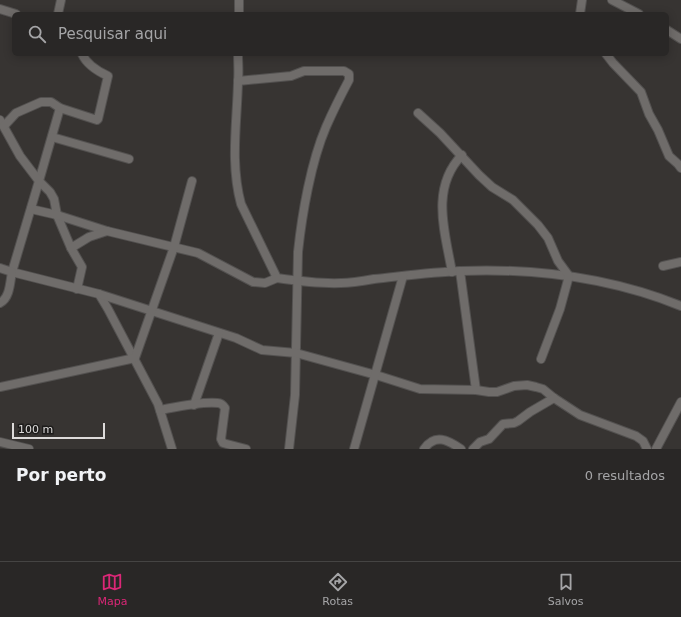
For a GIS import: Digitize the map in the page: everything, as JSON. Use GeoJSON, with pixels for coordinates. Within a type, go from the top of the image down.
{"type":"FeatureCollection","features":[{"type":"Feature","properties":{"kind":"street"},"geometry":{"type":"LineString","coordinates":[[58,12],[61,0]]}},
{"type":"Feature","properties":{"kind":"street"},"geometry":{"type":"LineString","coordinates":[[239,0],[239,12]]}},
{"type":"Feature","properties":{"kind":"street"},"geometry":{"type":"LineString","coordinates":[[580,12],[582,0]]}},
{"type":"Feature","properties":{"kind":"street"},"geometry":{"type":"LineString","coordinates":[[612,0],[634,12]]}},
{"type":"Feature","properties":{"kind":"street"},"geometry":{"type":"LineString","coordinates":[[0,8],[12,12]]}},
{"type":"Feature","properties":{"kind":"street"},"geometry":{"type":"LineString","coordinates":[[669,31],[681,39]]}},
{"type":"Feature","properties":{"kind":"street"},"geometry":{"type":"LineString","coordinates":[[77,289],[82,267],[71,248],[57,215],[54,199],[50,192],[39,181],[20,156],[2,123],[16,113],[41,102],[51,102],[60,108],[97,120],[99,118],[108,76],[92,67],[83,56]]}},
{"type":"Feature","properties":{"kind":"street"},"geometry":{"type":"LineString","coordinates":[[238,56],[234,143],[238,193],[241,204],[277,278]]}},
{"type":"Feature","properties":{"kind":"street"},"geometry":{"type":"LineString","coordinates":[[608,56],[641,92],[649,114],[658,130],[669,156],[680,166]]}},
{"type":"Feature","properties":{"kind":"street"},"geometry":{"type":"LineString","coordinates":[[238,81],[291,76],[304,72],[344,71],[349,74],[349,80],[326,128],[318,150],[300,231],[298,252],[299,281],[295,395],[289,449]]}},
{"type":"Feature","properties":{"kind":"street"},"geometry":{"type":"LineString","coordinates":[[0,303],[7,297],[12,272],[60,108]]}},
{"type":"Feature","properties":{"kind":"street"},"geometry":{"type":"LineString","coordinates":[[418,113],[462,155],[479,175],[492,187],[513,200],[538,226],[548,238],[558,261],[569,276]]}},
{"type":"Feature","properties":{"kind":"street"},"geometry":{"type":"LineString","coordinates":[[52,137],[129,159]]}},
{"type":"Feature","properties":{"kind":"street"},"geometry":{"type":"LineString","coordinates":[[452,272],[441,210],[442,198],[453,164],[462,155]]}},
{"type":"Feature","properties":{"kind":"street"},"geometry":{"type":"LineString","coordinates":[[135,358],[174,247],[192,181]]}},
{"type":"Feature","properties":{"kind":"street"},"geometry":{"type":"LineString","coordinates":[[31,209],[57,215],[107,231],[198,253],[253,282],[265,283],[277,278],[299,281],[341,283],[460,271],[527,272],[569,276],[618,285],[652,295],[681,306]]}},
{"type":"Feature","properties":{"kind":"street"},"geometry":{"type":"LineString","coordinates":[[71,248],[89,238],[107,231]]}},
{"type":"Feature","properties":{"kind":"street"},"geometry":{"type":"LineString","coordinates":[[663,266],[681,262]]}},
{"type":"Feature","properties":{"kind":"street"},"geometry":{"type":"LineString","coordinates":[[0,268],[99,294],[152,310],[236,338],[262,350],[296,353],[420,389],[497,392],[514,386],[527,385],[543,389],[554,398],[589,419],[636,436],[643,441],[647,449]]}},
{"type":"Feature","properties":{"kind":"street"},"geometry":{"type":"LineString","coordinates":[[460,271],[476,390]]}},
{"type":"Feature","properties":{"kind":"street"},"geometry":{"type":"LineString","coordinates":[[354,449],[403,276]]}},
{"type":"Feature","properties":{"kind":"street"},"geometry":{"type":"LineString","coordinates":[[541,360],[560,309],[569,276]]}},
{"type":"Feature","properties":{"kind":"street"},"geometry":{"type":"LineString","coordinates":[[99,294],[135,358],[160,410],[172,449]]}},
{"type":"Feature","properties":{"kind":"street"},"geometry":{"type":"LineString","coordinates":[[194,405],[219,333]]}},
{"type":"Feature","properties":{"kind":"street"},"geometry":{"type":"LineString","coordinates":[[0,386],[135,358]]}},
{"type":"Feature","properties":{"kind":"street"},"geometry":{"type":"LineString","coordinates":[[473,449],[480,442],[489,438],[503,424],[518,421],[554,398]]}},
{"type":"Feature","properties":{"kind":"street"},"geometry":{"type":"LineString","coordinates":[[656,449],[681,402]]}},
{"type":"Feature","properties":{"kind":"street"},"geometry":{"type":"LineString","coordinates":[[160,410],[217,403],[224,405],[225,411],[221,438],[223,443],[246,449]]}},
{"type":"Feature","properties":{"kind":"street"},"geometry":{"type":"LineString","coordinates":[[424,449],[431,442],[440,439],[449,441],[461,449]]}},
{"type":"Feature","properties":{"kind":"street"},"geometry":{"type":"LineString","coordinates":[[0,442],[29,449]]}}]}
